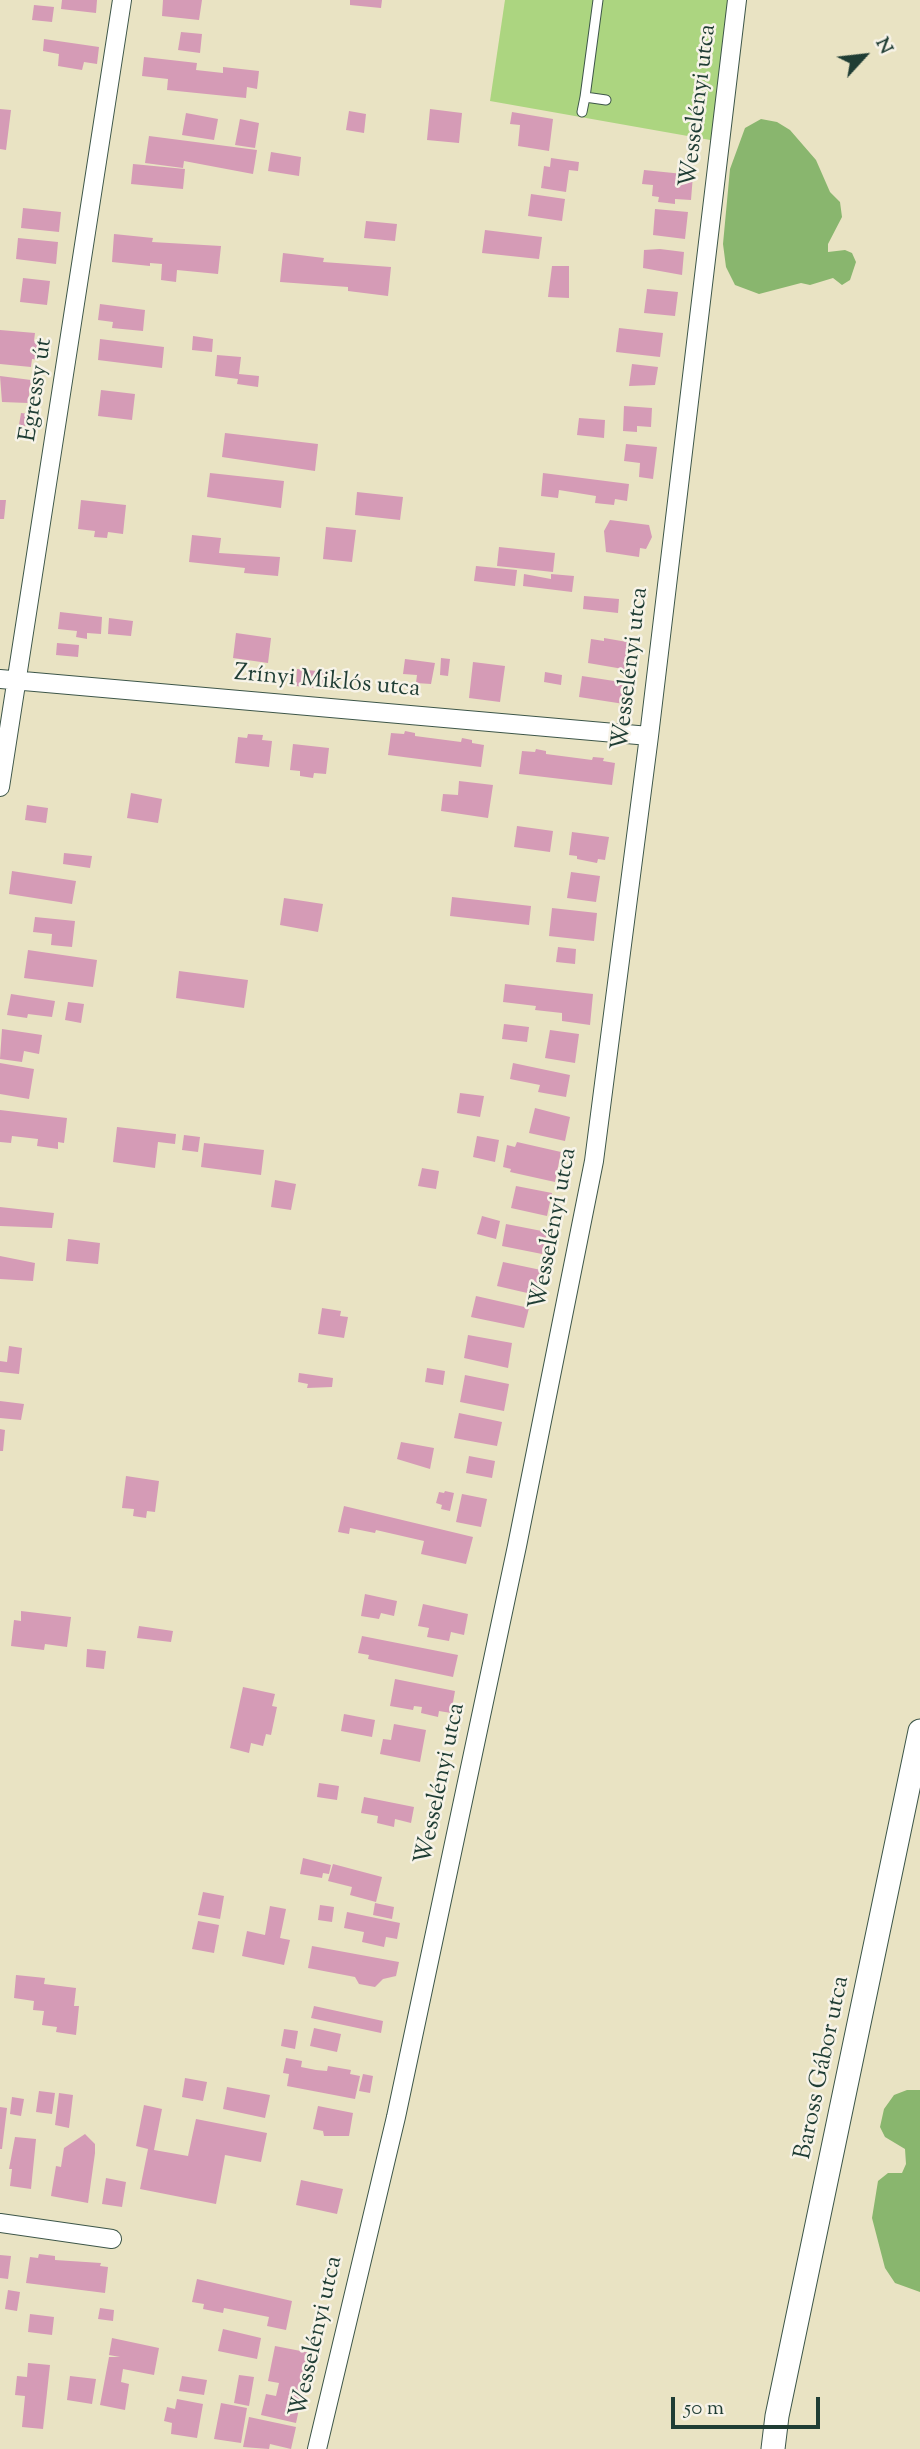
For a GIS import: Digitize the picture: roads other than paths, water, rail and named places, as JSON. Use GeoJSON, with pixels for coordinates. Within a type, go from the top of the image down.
{"type":"FeatureCollection","features":[{"type":"Feature","properties":{"kind":"street","name":"Egressy út"},"geometry":{"type":"LineString","coordinates":[[0,787],[9,680],[122,0]]}},
{"type":"Feature","properties":{"kind":"street","name":"Wesselényi utca"},"geometry":{"type":"LineString","coordinates":[[317,2449],[399,2103],[517,1546],[594,1161],[649,736],[737,0]]}},
{"type":"Feature","properties":{"kind":"street","name":"Zrínyi Miklós utca"},"geometry":{"type":"LineString","coordinates":[[9,680],[649,736]]}},
{"type":"Feature","properties":{"kind":"street","name":"Baross Gábor utca"},"geometry":{"type":"LineString","coordinates":[[773,2449],[777,2416],[920,1731]]}},
{"type":"Feature","properties":{"kind":"street"},"geometry":{"type":"LineString","coordinates":[[0,2223],[112,2239]]}},
{"type":"Feature","properties":{"kind":"street","name":"Baross Gábor utca"},"geometry":{"type":"LineString","coordinates":[[765,2449],[777,2416]]}},
{"type":"Feature","properties":{"kind":"lane"},"geometry":{"type":"LineString","coordinates":[[582,112],[598,0]]}},
{"type":"Feature","properties":{"kind":"lane"},"geometry":{"type":"LineString","coordinates":[[585,97],[606,100]]}}]}
